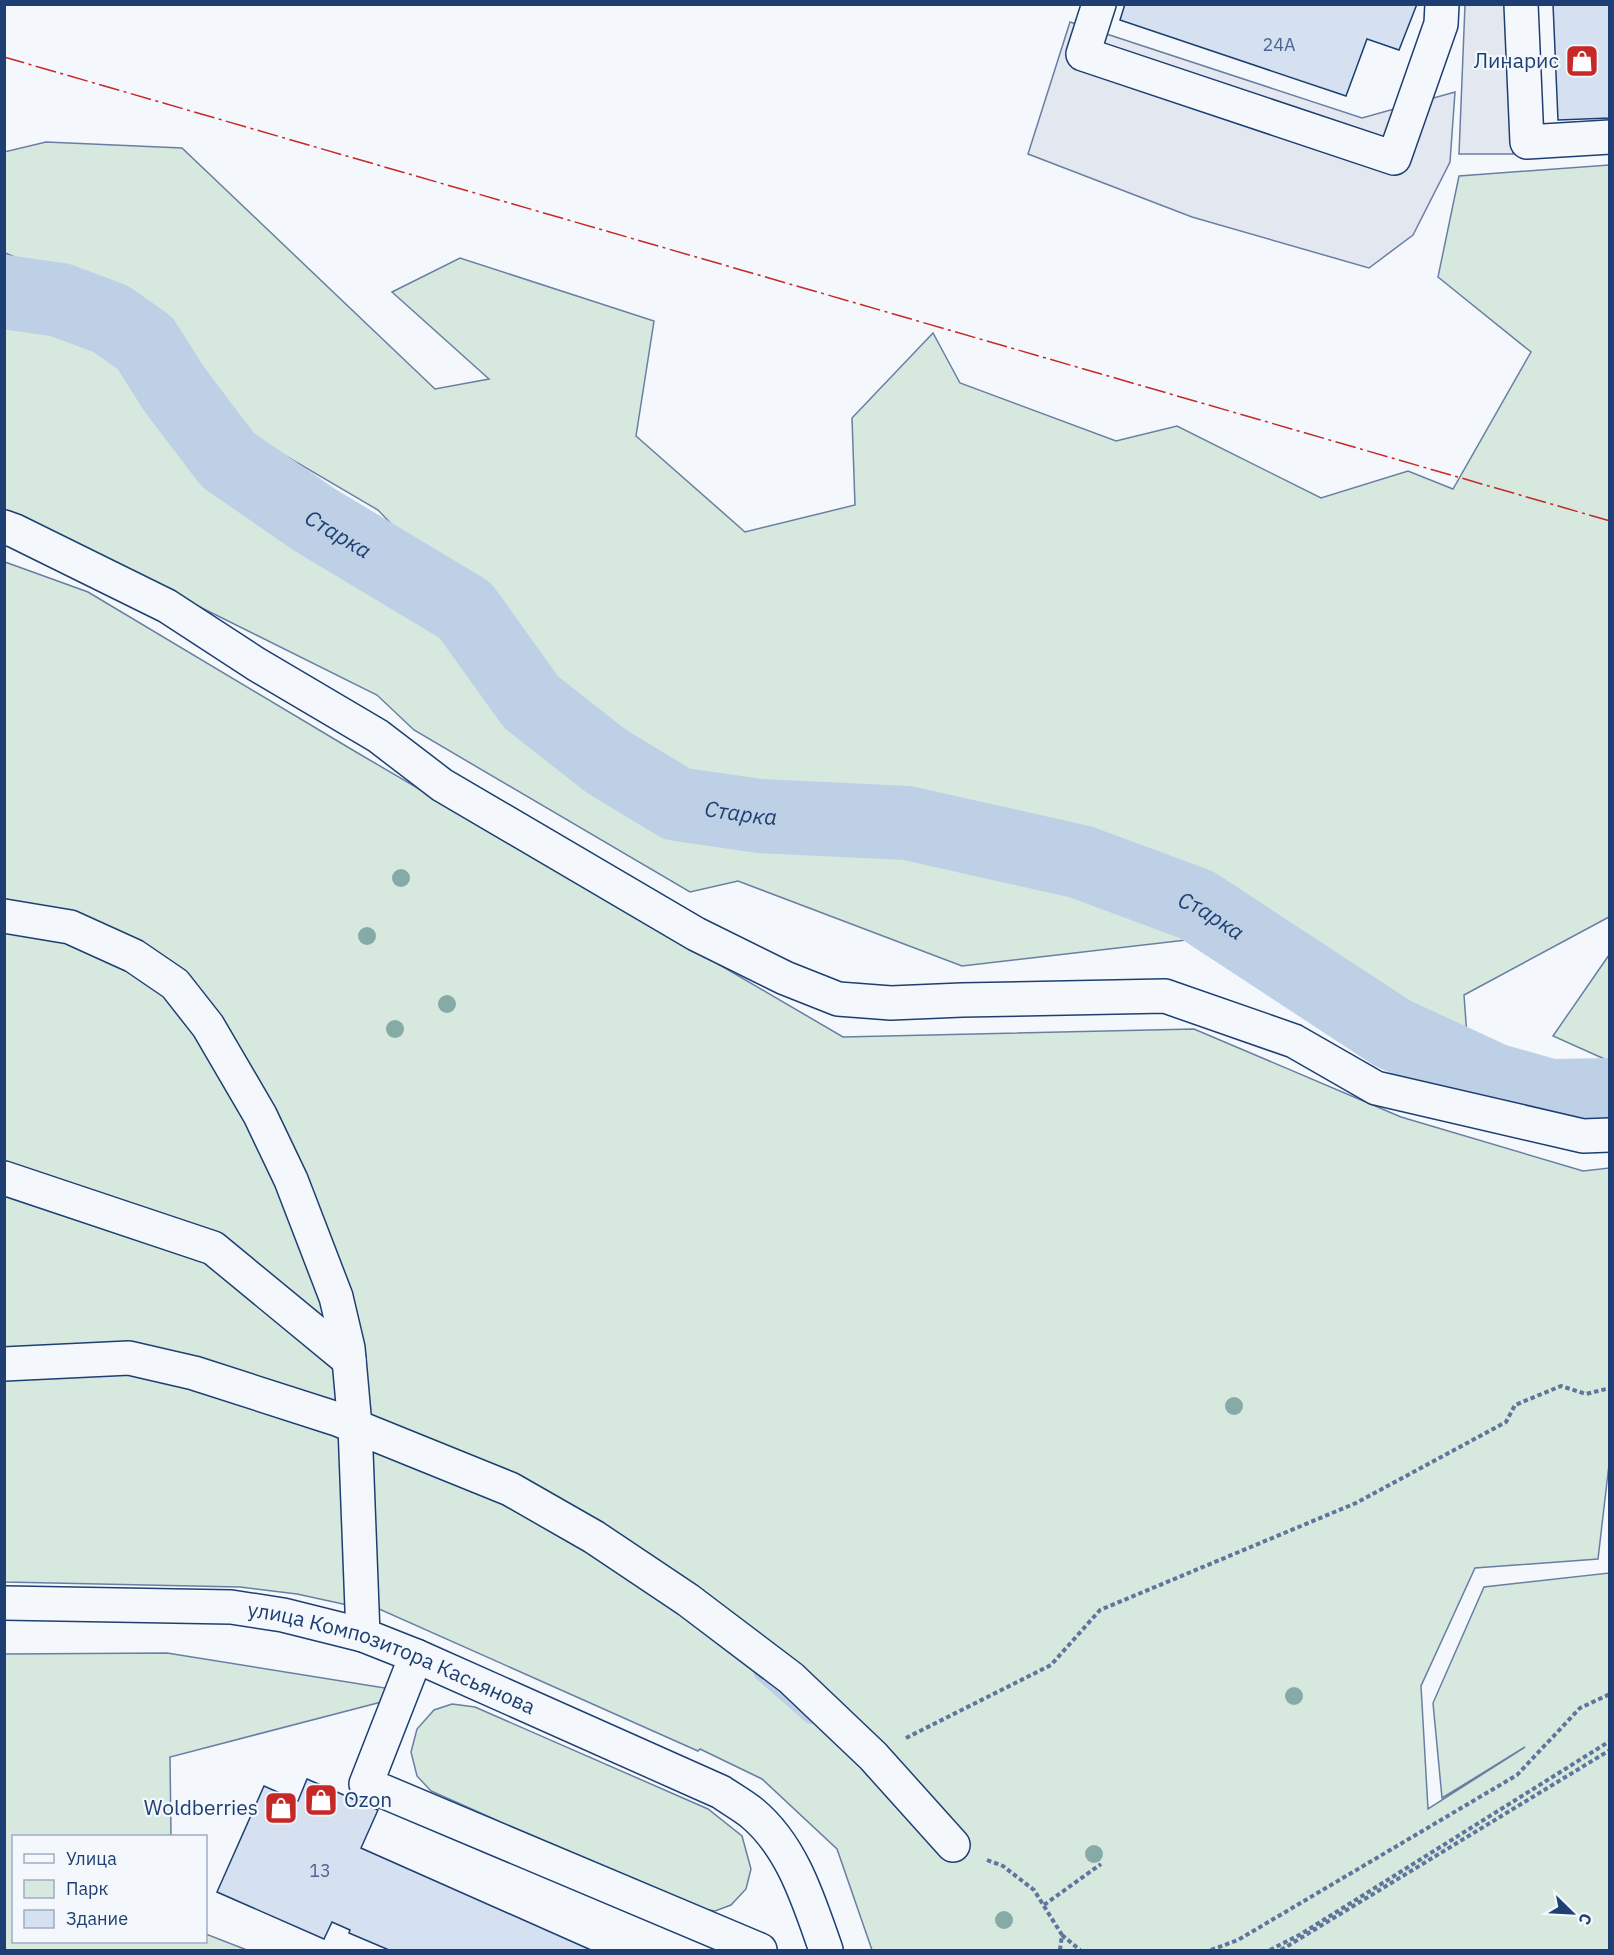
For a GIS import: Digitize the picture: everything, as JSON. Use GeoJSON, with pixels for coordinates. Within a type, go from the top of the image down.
{"type":"FeatureCollection","features":[{"type":"Feature","properties":{"kind":"street"},"geometry":{"type":"LineString","coordinates":[[1099,4],[1083,54],[1394,158],[1441,24],[1442,4]]}},
{"type":"Feature","properties":{"kind":"street"},"geometry":{"type":"LineString","coordinates":[[1521,4],[1527,142],[1610,137]]}},
{"type":"Feature","properties":{"kind":"street"},"geometry":{"type":"LineString","coordinates":[[4,527],[167,606],[256,664],[378,736],[442,785],[696,933],[785,978],[838,999],[891,1003],[1165,996],[1294,1041],[1377,1088],[1583,1136],[1610,1136]]}},
{"type":"Feature","properties":{"kind":"street"},"geometry":{"type":"LineString","coordinates":[[4,916],[70,927],[134,956],[175,984],[208,1026],[260,1115],[291,1180],[336,1297],[350,1360],[355,1426],[363,1635]]}},
{"type":"Feature","properties":{"kind":"street"},"geometry":{"type":"LineString","coordinates":[[4,1178],[213,1248],[350,1360]]}},
{"type":"Feature","properties":{"kind":"street"},"geometry":{"type":"LineString","coordinates":[[4,1364],[129,1358],[194,1373],[355,1426],[510,1489],[594,1537],[688,1600],[791,1678],[873,1756],[953,1845]]}},
{"type":"Feature","properties":{"kind":"street","name":"улица Композитора Касьянова"},"geometry":{"type":"LineString","coordinates":[[4,1603],[231,1607],[283,1615],[363,1635],[416,1656],[721,1792],[753,1814],[778,1841],[802,1883],[826,1950]]}},
{"type":"Feature","properties":{"kind":"street"},"geometry":{"type":"LineString","coordinates":[[416,1656],[366,1784],[760,1950]]}},
{"type":"Feature","properties":{"kind":"path"},"geometry":{"type":"LineString","coordinates":[[873,1756],[1051,1665],[1100,1610],[1356,1503],[1506,1422],[1515,1405],[1561,1386],[1586,1394],[1610,1388]]}},
{"type":"Feature","properties":{"kind":"path"},"geometry":{"type":"LineString","coordinates":[[1211,1950],[1238,1940],[1517,1775],[1580,1708],[1610,1694]]}},
{"type":"Feature","properties":{"kind":"path"},"geometry":{"type":"LineString","coordinates":[[1270,1950],[1301,1934],[1610,1741]]}},
{"type":"Feature","properties":{"kind":"path"},"geometry":{"type":"LineString","coordinates":[[1281,1950],[1610,1750]]}},
{"type":"Feature","properties":{"kind":"path"},"geometry":{"type":"LineString","coordinates":[[953,1845],[1003,1866],[1034,1890],[1062,1935],[1080,1950]]}},
{"type":"Feature","properties":{"kind":"path"},"geometry":{"type":"LineString","coordinates":[[1044,1905],[1101,1864]]}},
{"type":"Feature","properties":{"kind":"path"},"geometry":{"type":"LineString","coordinates":[[1060,1950],[1062,1935]]}},
{"type":"Feature","properties":{"kind":"green space"},"geometry":{"type":"Polygon","coordinates":[[[46,142],[182,148],[435,389],[489,379],[392,292],[460,258],[654,321],[636,436],[745,532],[855,505],[852,418],[933,333],[960,383],[1116,441],[1177,426],[1321,498],[1408,471],[1453,489],[1531,352],[1438,277],[1459,176],[1609,165],[1609,917],[1464,995],[1468,1050],[1314,964],[1195,939],[962,966],[738,881],[690,892],[414,730],[377,695],[5,510],[5,311],[109,336],[208,461],[458,628],[521,718],[666,813],[735,823],[720,794],[650,770],[524,662],[378,510],[255,438],[168,320],[5,253],[4,152],[46,142]]]}},
{"type":"Feature","properties":{"kind":"green space"},"geometry":{"type":"Polygon","coordinates":[[[5,562],[88,592],[843,1037],[1194,1029],[1401,1117],[1583,1171],[1609,1168],[1610,1456],[1598,1559],[1475,1568],[1421,1686],[1428,1809],[1525,1747],[1442,1798],[1433,1703],[1484,1587],[1609,1573],[1609,1950],[872,1950],[837,1849],[762,1779],[700,1749],[698,1751],[368,1604],[352,1606],[297,1594],[240,1587],[5,1582],[5,562]]]}},
{"type":"Feature","properties":{"kind":"green space"},"geometry":{"type":"Polygon","coordinates":[[[1609,955],[1609,1061],[1553,1036],[1609,955]]]}},
{"type":"Feature","properties":{"kind":"green space"},"geometry":{"type":"Polygon","coordinates":[[[167,1653],[416,1693],[170,1757],[171,1835],[12,1835],[12,1943],[207,1943],[207,1934],[247,1950],[5,1950],[5,1654],[167,1653]]]}},
{"type":"Feature","properties":{"kind":"green space"},"geometry":{"type":"Polygon","coordinates":[[[452,1704],[475,1707],[708,1809],[742,1836],[751,1869],[746,1889],[731,1905],[715,1911],[692,1907],[431,1791],[417,1776],[411,1752],[417,1729],[434,1710],[452,1704]]]}},
{"type":"Feature","properties":{"kind":"shaded area"},"geometry":{"type":"Polygon","coordinates":[[[1465,5],[1513,5],[1513,154],[1459,154],[1465,5]]]}},
{"type":"Feature","properties":{"kind":"shaded area"},"geometry":{"type":"Polygon","coordinates":[[[1070,22],[1362,118],[1455,92],[1450,162],[1413,235],[1369,268],[1192,217],[1028,154],[1070,22]]]}},
{"type":"Feature","properties":{"kind":"building"},"geometry":{"type":"Polygon","coordinates":[[[1125,4],[1417,4],[1399,50],[1367,39],[1346,96],[1120,20],[1125,4]]]}},
{"type":"Feature","properties":{"kind":"building","name":"Линарис"},"geometry":{"type":"Polygon","coordinates":[[[1553,4],[1610,4],[1610,118],[1558,120],[1553,4]]]}},
{"type":"Feature","properties":{"kind":"building"},"geometry":{"type":"Polygon","coordinates":[[[307,1779],[378,1810],[361,1848],[591,1950],[389,1950],[349,1933],[350,1930],[332,1922],[324,1939],[217,1892],[264,1786],[298,1801],[307,1779]]]}},
{"type":"Feature","properties":{"kind":"waterway","name":"Старка"},"geometry":{"type":"LineString","coordinates":[[4,292],[60,300],[111,319],[145,343],[174,389],[228,460],[315,520],[465,610],[531,702],[606,761],[677,804],[759,816],[907,823],[1081,862],[1197,905],[1392,1033],[1494,1080],[1550,1096],[1610,1095]]}},
{"type":"Feature","properties":{"kind":"waterway"},"geometry":{"type":"LineString","coordinates":[[760,1674],[810,1718]]}},
{"type":"Feature","properties":{"kind":"power"},"geometry":{"type":"LineString","coordinates":[[4,57],[1610,521]]}},
{"type":"Feature","properties":{"kind":"place","name":"Линарис"},"geometry":{"type":"Point","coordinates":[1582,61]}},
{"type":"Feature","properties":{"kind":"place","name":"Ozon"},"geometry":{"type":"Point","coordinates":[321,1800]}},
{"type":"Feature","properties":{"kind":"place","name":"Woldberries"},"geometry":{"type":"Point","coordinates":[281,1808]}}]}
